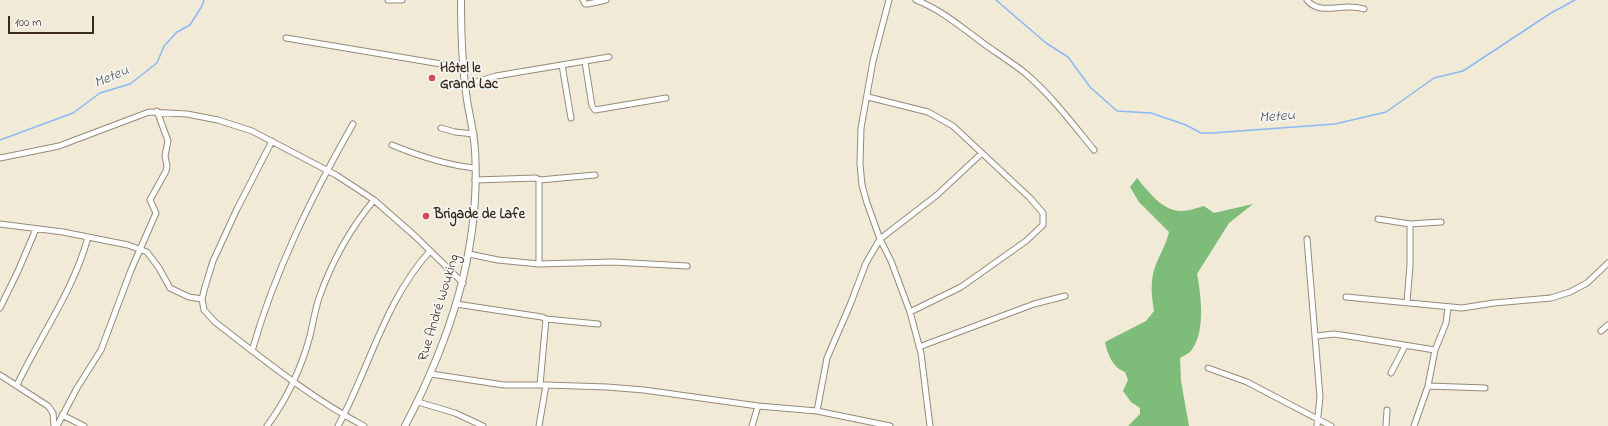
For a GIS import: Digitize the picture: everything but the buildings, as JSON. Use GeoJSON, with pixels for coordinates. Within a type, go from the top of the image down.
{"type":"FeatureCollection","features":[{"type":"Feature","properties":{"kind":"street"},"geometry":{"type":"LineString","coordinates":[[388,0],[402,0]]}},
{"type":"Feature","properties":{"kind":"street","name":"Rue André Wouking"},"geometry":{"type":"LineString","coordinates":[[405,426],[432,374],[463,283],[469,254],[475,180],[474,134],[466,84],[461,22],[461,0]]}},
{"type":"Feature","properties":{"kind":"street"},"geometry":{"type":"LineString","coordinates":[[583,0],[585,4],[606,0]]}},
{"type":"Feature","properties":{"kind":"street"},"geometry":{"type":"LineString","coordinates":[[889,0],[873,61],[868,96],[861,128],[860,164],[862,185],[880,238],[891,261],[910,312],[919,347],[930,426]]}},
{"type":"Feature","properties":{"kind":"street"},"geometry":{"type":"LineString","coordinates":[[916,0],[930,5],[957,22],[976,38],[1025,73],[1052,99],[1094,150]]}},
{"type":"Feature","properties":{"kind":"street"},"geometry":{"type":"LineString","coordinates":[[1308,0],[1319,8],[1336,9],[1350,7],[1364,9]]}},
{"type":"Feature","properties":{"kind":"street"},"geometry":{"type":"LineString","coordinates":[[286,38],[465,68]]}},
{"type":"Feature","properties":{"kind":"street"},"geometry":{"type":"LineString","coordinates":[[466,84],[500,75],[562,66],[609,57]]}},
{"type":"Feature","properties":{"kind":"street"},"geometry":{"type":"LineString","coordinates":[[585,62],[592,106],[595,110],[666,98]]}},
{"type":"Feature","properties":{"kind":"street"},"geometry":{"type":"LineString","coordinates":[[562,66],[571,118]]}},
{"type":"Feature","properties":{"kind":"street"},"geometry":{"type":"LineString","coordinates":[[868,96],[928,112],[953,126],[1030,198],[1043,213],[1043,226],[1021,244],[961,287],[910,312]]}},
{"type":"Feature","properties":{"kind":"street"},"geometry":{"type":"LineString","coordinates":[[57,426],[101,350],[156,213],[150,200],[160,184],[167,166],[165,156],[168,141],[157,111]]}},
{"type":"Feature","properties":{"kind":"street"},"geometry":{"type":"LineString","coordinates":[[0,158],[59,146],[137,116],[157,111],[218,120],[252,131],[272,141],[336,175],[374,200],[463,283]]}},
{"type":"Feature","properties":{"kind":"street"},"geometry":{"type":"LineString","coordinates":[[252,351],[273,285],[326,171],[353,124]]}},
{"type":"Feature","properties":{"kind":"street"},"geometry":{"type":"LineString","coordinates":[[441,128],[455,132],[474,134]]}},
{"type":"Feature","properties":{"kind":"street"},"geometry":{"type":"LineString","coordinates":[[272,141],[213,261],[202,299],[204,310],[208,316],[252,351],[344,415],[364,426]]}},
{"type":"Feature","properties":{"kind":"street"},"geometry":{"type":"LineString","coordinates":[[392,145],[432,160],[454,166],[475,168]]}},
{"type":"Feature","properties":{"kind":"street"},"geometry":{"type":"LineString","coordinates":[[817,411],[827,358],[866,263],[880,238],[937,195],[982,153]]}},
{"type":"Feature","properties":{"kind":"street"},"geometry":{"type":"LineString","coordinates":[[475,180],[536,178],[539,180],[595,175]]}},
{"type":"Feature","properties":{"kind":"street"},"geometry":{"type":"LineString","coordinates":[[538,264],[539,180]]}},
{"type":"Feature","properties":{"kind":"street"},"geometry":{"type":"LineString","coordinates":[[267,426],[294,381],[310,337],[318,298],[340,248],[354,224],[374,200]]}},
{"type":"Feature","properties":{"kind":"street"},"geometry":{"type":"LineString","coordinates":[[1378,219],[1410,224],[1441,222]]}},
{"type":"Feature","properties":{"kind":"street"},"geometry":{"type":"LineString","coordinates":[[0,224],[36,228],[128,245],[140,250],[152,258],[170,288],[189,297],[202,299]]}},
{"type":"Feature","properties":{"kind":"street"},"geometry":{"type":"LineString","coordinates":[[1407,302],[1410,265],[1410,224]]}},
{"type":"Feature","properties":{"kind":"street"},"geometry":{"type":"LineString","coordinates":[[0,308],[18,271],[36,228]]}},
{"type":"Feature","properties":{"kind":"street"},"geometry":{"type":"LineString","coordinates":[[17,385],[45,335],[84,253],[88,237]]}},
{"type":"Feature","properties":{"kind":"street"},"geometry":{"type":"LineString","coordinates":[[1307,239],[1320,397],[1318,423]]}},
{"type":"Feature","properties":{"kind":"street"},"geometry":{"type":"LineString","coordinates":[[338,426],[392,306],[423,259],[430,251]]}},
{"type":"Feature","properties":{"kind":"street"},"geometry":{"type":"LineString","coordinates":[[469,254],[498,260],[538,264],[613,262],[687,266]]}},
{"type":"Feature","properties":{"kind":"street"},"geometry":{"type":"LineString","coordinates":[[1346,297],[1407,302],[1448,308],[1462,308],[1494,303],[1552,298],[1570,292],[1587,283],[1608,263]]}},
{"type":"Feature","properties":{"kind":"street"},"geometry":{"type":"LineString","coordinates":[[919,347],[1034,304],[1065,296]]}},
{"type":"Feature","properties":{"kind":"street"},"geometry":{"type":"LineString","coordinates":[[456,304],[542,317],[546,319],[598,324]]}},
{"type":"Feature","properties":{"kind":"street"},"geometry":{"type":"LineString","coordinates":[[1414,426],[1428,386],[1436,350],[1446,323],[1448,308]]}},
{"type":"Feature","properties":{"kind":"street"},"geometry":{"type":"LineString","coordinates":[[539,426],[543,385],[546,319]]}},
{"type":"Feature","properties":{"kind":"street"},"geometry":{"type":"LineString","coordinates":[[1601,331],[1608,325]]}},
{"type":"Feature","properties":{"kind":"street"},"geometry":{"type":"LineString","coordinates":[[1316,336],[1348,336],[1436,350]]}},
{"type":"Feature","properties":{"kind":"street"},"geometry":{"type":"LineString","coordinates":[[1391,373],[1405,346]]}},
{"type":"Feature","properties":{"kind":"street"},"geometry":{"type":"LineString","coordinates":[[1208,368],[1248,382],[1318,423],[1331,426]]}},
{"type":"Feature","properties":{"kind":"street"},"geometry":{"type":"LineString","coordinates":[[432,374],[504,386],[543,385],[644,390],[758,406],[817,411],[890,426]]}},
{"type":"Feature","properties":{"kind":"street"},"geometry":{"type":"LineString","coordinates":[[0,375],[48,406],[53,413],[54,426]]}},
{"type":"Feature","properties":{"kind":"street"},"geometry":{"type":"LineString","coordinates":[[1428,386],[1485,388]]}},
{"type":"Feature","properties":{"kind":"street"},"geometry":{"type":"LineString","coordinates":[[418,402],[455,413],[483,426]]}},
{"type":"Feature","properties":{"kind":"street"},"geometry":{"type":"LineString","coordinates":[[752,426],[758,406]]}},
{"type":"Feature","properties":{"kind":"street"},"geometry":{"type":"LineString","coordinates":[[1386,426],[1387,410]]}},
{"type":"Feature","properties":{"kind":"street"},"geometry":{"type":"LineString","coordinates":[[62,415],[84,426]]}},
{"type":"Feature","properties":{"kind":"green space"},"geometry":{"type":"Polygon","coordinates":[[[1137,178],[1156,199],[1168,208],[1175,210],[1182,211],[1204,206],[1214,213],[1253,204],[1229,223],[1197,274],[1201,303],[1201,324],[1199,334],[1191,351],[1180,358],[1181,381],[1189,426],[1128,426],[1140,414],[1140,408],[1131,402],[1123,391],[1128,380],[1125,372],[1117,367],[1111,360],[1105,342],[1146,321],[1154,311],[1152,280],[1156,265],[1169,232],[1139,202],[1130,187],[1137,178]]]}},
{"type":"Feature","properties":{"kind":"waterway","name":"Meteu"},"geometry":{"type":"LineString","coordinates":[[0,140],[73,113],[100,93],[130,84],[157,63],[164,46],[177,32],[190,25],[204,0]]}},
{"type":"Feature","properties":{"kind":"waterway","name":"Meteu"},"geometry":{"type":"LineString","coordinates":[[996,0],[1046,43],[1068,57],[1090,87],[1117,111],[1151,113],[1186,125],[1201,133],[1335,124],[1386,112],[1434,78],[1463,71],[1551,13],[1575,0]]}},
{"type":"Feature","properties":{"kind":"place","name":"Hôtel le Grand Lac"},"geometry":{"type":"Point","coordinates":[432,78]}},
{"type":"Feature","properties":{"kind":"place","name":"Brigade de Lafe"},"geometry":{"type":"Point","coordinates":[426,216]}}]}
